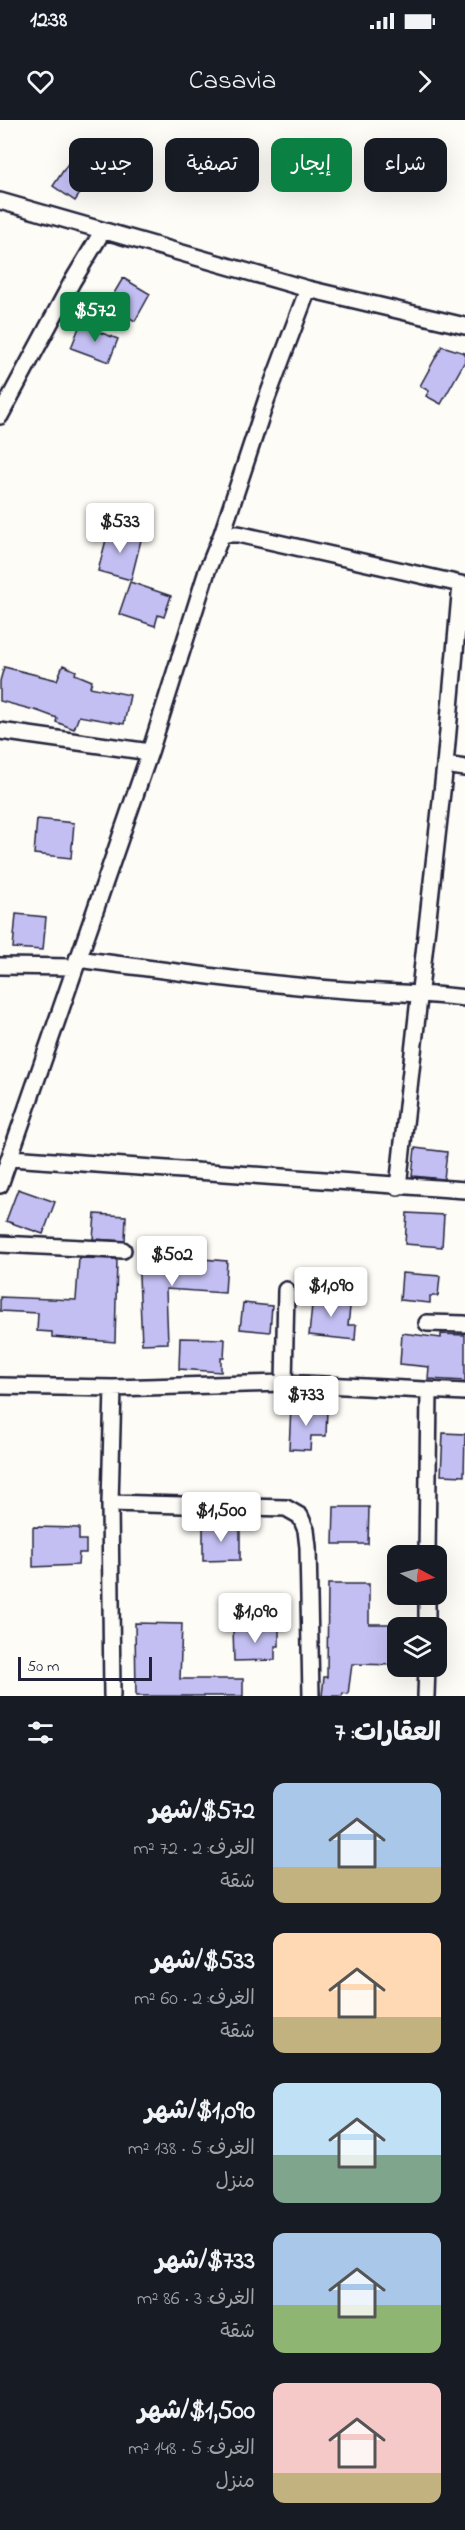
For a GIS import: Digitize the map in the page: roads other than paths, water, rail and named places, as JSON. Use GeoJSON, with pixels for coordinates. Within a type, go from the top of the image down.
{"type":"FeatureCollection","features":[{"type":"Feature","properties":{"kind":"street"},"geometry":{"type":"LineString","coordinates":[[0,201],[308,289],[465,326]]}},
{"type":"Feature","properties":{"kind":"street"},"geometry":{"type":"LineString","coordinates":[[0,416],[72,282],[102,232]]}},
{"type":"Feature","properties":{"kind":"street"},"geometry":{"type":"LineString","coordinates":[[0,1182],[11,1158],[150,752],[207,572],[267,398],[308,289]]}},
{"type":"Feature","properties":{"kind":"street"},"geometry":{"type":"LineString","coordinates":[[222,534],[238,534],[463,585],[446,765],[398,1187]]}},
{"type":"Feature","properties":{"kind":"street"},"geometry":{"type":"LineString","coordinates":[[0,731],[150,752]]}},
{"type":"Feature","properties":{"kind":"street"},"geometry":{"type":"LineString","coordinates":[[446,765],[465,768]]}},
{"type":"Feature","properties":{"kind":"street"},"geometry":{"type":"LineString","coordinates":[[0,966],[76,963],[347,990],[419,992],[465,998]]}},
{"type":"Feature","properties":{"kind":"street"},"geometry":{"type":"LineString","coordinates":[[11,1158],[465,1190]]}},
{"type":"Feature","properties":{"kind":"street"},"geometry":{"type":"LineString","coordinates":[[0,1245],[123,1250]]}},
{"type":"Feature","properties":{"kind":"street"},"geometry":{"type":"LineString","coordinates":[[284,1383],[286,1290]]}},
{"type":"Feature","properties":{"kind":"street"},"geometry":{"type":"LineString","coordinates":[[427,1323],[465,1324]]}},
{"type":"Feature","properties":{"kind":"street"},"geometry":{"type":"LineString","coordinates":[[0,1386],[113,1388],[284,1383],[465,1392]]}},
{"type":"Feature","properties":{"kind":"street"},"geometry":{"type":"LineString","coordinates":[[112,1696],[110,1503],[113,1388]]}},
{"type":"Feature","properties":{"kind":"street"},"geometry":{"type":"LineString","coordinates":[[428,1545],[429,1391]]}},
{"type":"Feature","properties":{"kind":"street"},"geometry":{"type":"LineString","coordinates":[[110,1503],[285,1508],[300,1516],[306,1530],[308,1547],[311,1696]]}},
{"type":"Feature","properties":{"kind":"street"},"geometry":{"type":"LineString","coordinates":[[426,1677],[426,1696]]}}]}
